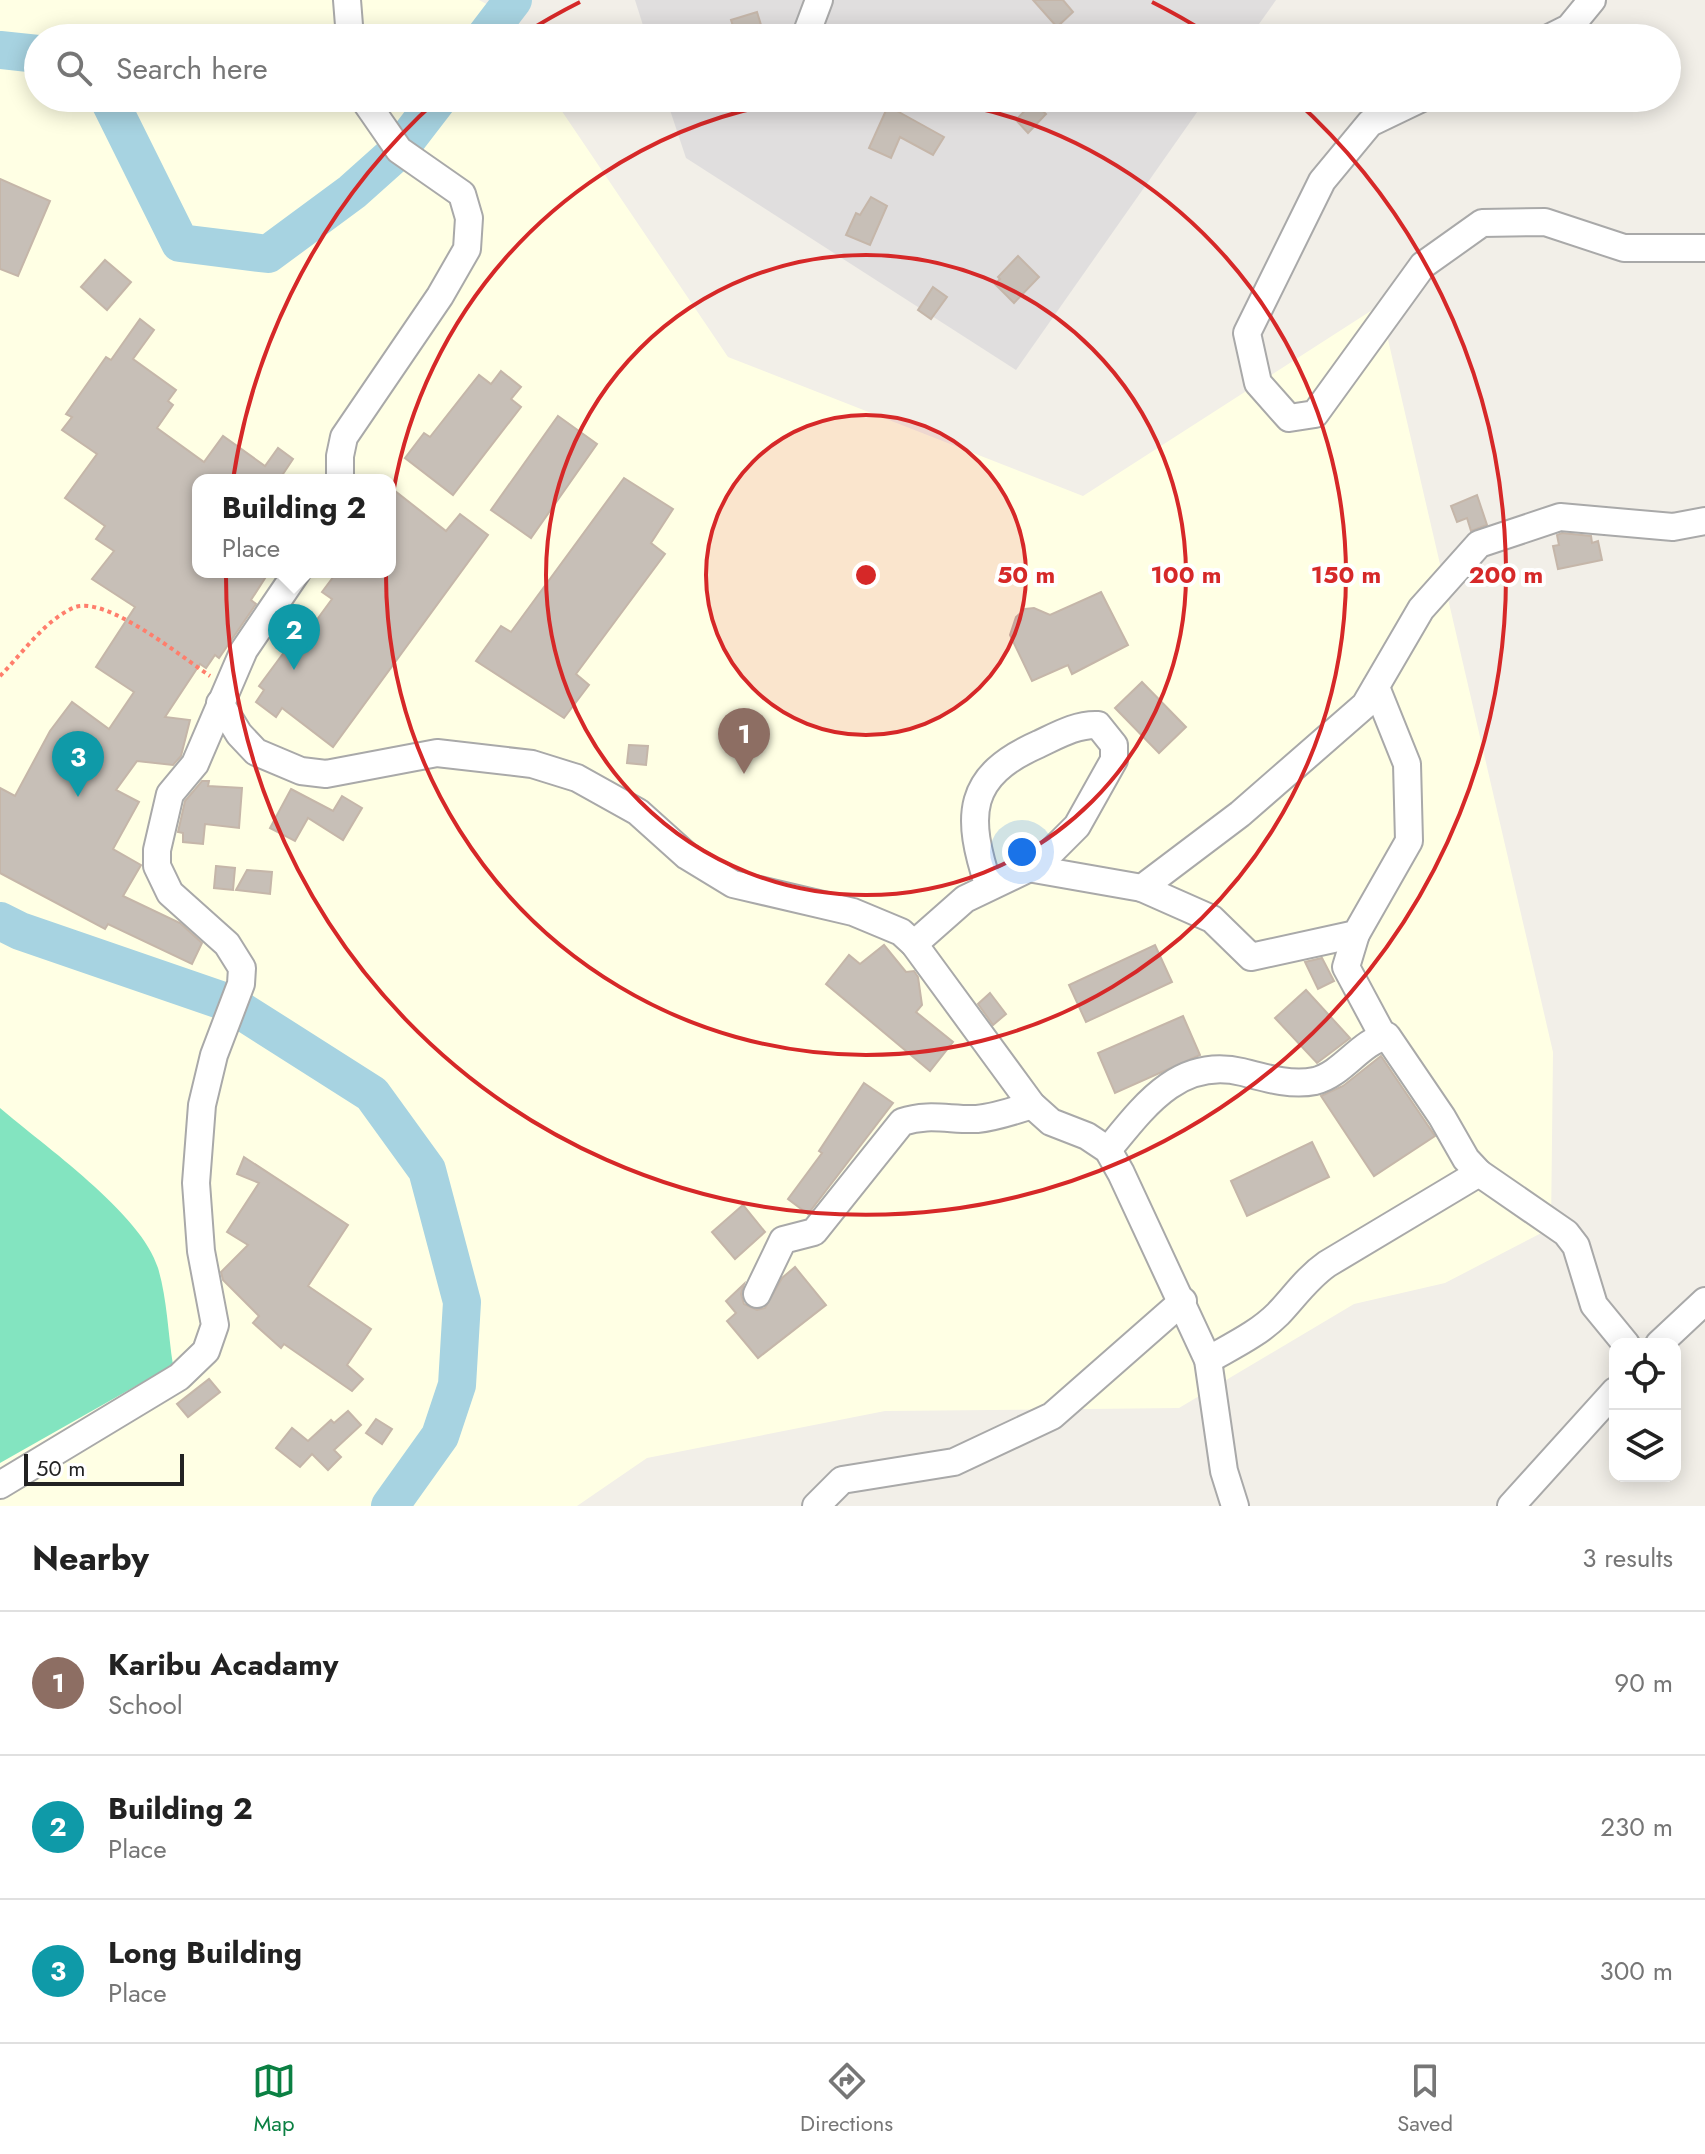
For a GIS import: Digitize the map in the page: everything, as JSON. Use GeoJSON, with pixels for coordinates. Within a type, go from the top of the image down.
{"type":"FeatureCollection","features":[{"type":"Feature","properties":{"kind":"street"},"geometry":{"type":"LineString","coordinates":[[347,0],[349,24]]}},
{"type":"Feature","properties":{"kind":"street"},"geometry":{"type":"LineString","coordinates":[[810,24],[819,0]]}},
{"type":"Feature","properties":{"kind":"street"},"geometry":{"type":"LineString","coordinates":[[1572,24],[1592,0]]}},
{"type":"Feature","properties":{"kind":"street"},"geometry":{"type":"LineString","coordinates":[[340,474],[344,437],[440,296],[467,249],[469,218],[462,194],[399,150],[373,112]]}},
{"type":"Feature","properties":{"kind":"street"},"geometry":{"type":"LineString","coordinates":[[1393,112],[1370,123],[1322,181],[1247,333],[1258,383],[1289,418],[1315,414],[1423,265],[1482,223],[1545,222],[1624,248],[1705,248]]}},
{"type":"Feature","properties":{"kind":"street"},"geometry":{"type":"LineString","coordinates":[[1142,888],[1240,814],[1365,705],[1421,609],[1479,544],[1560,517],[1673,527],[1705,521]]}},
{"type":"Feature","properties":{"kind":"street"},"geometry":{"type":"LineString","coordinates":[[0,1485],[192,1368],[213,1337],[215,1312],[201,1251],[196,1183],[202,1105],[214,1055],[241,984],[242,968],[237,955],[170,893],[157,866],[157,850],[170,794],[195,764],[244,650],[293,578]]}},
{"type":"Feature","properties":{"kind":"street"},"geometry":{"type":"LineString","coordinates":[[1376,687],[1407,764],[1409,841],[1356,934],[1346,967],[1383,1036],[1391,1038],[1466,1159],[1479,1173],[1566,1233],[1576,1246],[1594,1305],[1621,1338]]}},
{"type":"Feature","properties":{"kind":"street"},"geometry":{"type":"LineString","coordinates":[[224,695],[239,734],[256,752],[301,771],[326,774],[437,753],[532,764],[577,778],[638,812],[687,856],[733,884],[853,912],[901,932],[914,944],[1032,1105],[1051,1122],[1087,1136],[1108,1150],[1183,1301],[1208,1360],[1224,1471],[1235,1506]]}},
{"type":"Feature","properties":{"kind":"street"},"geometry":{"type":"LineString","coordinates":[[914,944],[965,899],[1028,868],[1057,849],[1077,826],[1114,760],[1114,745],[1098,725],[1083,725],[1058,735],[1009,757],[989,773],[980,792],[976,818],[977,852],[989,887]]}},
{"type":"Feature","properties":{"kind":"street"},"geometry":{"type":"LineString","coordinates":[[1028,868],[1142,888],[1212,919],[1251,957],[1356,934]]}},
{"type":"Feature","properties":{"kind":"street"},"geometry":{"type":"LineString","coordinates":[[1108,1150],[1139,1112],[1190,1072],[1209,1067],[1274,1080],[1310,1082],[1326,1078],[1383,1036]]}},
{"type":"Feature","properties":{"kind":"street"},"geometry":{"type":"LineString","coordinates":[[757,1294],[783,1240],[814,1232],[902,1122],[924,1115],[973,1119],[998,1117],[1032,1105]]}},
{"type":"Feature","properties":{"kind":"street"},"geometry":{"type":"LineString","coordinates":[[1208,1360],[1255,1332],[1277,1314],[1308,1277],[1479,1173]]}},
{"type":"Feature","properties":{"kind":"street"},"geometry":{"type":"LineString","coordinates":[[816,1506],[842,1480],[954,1462],[1052,1416],[1183,1301]]}},
{"type":"Feature","properties":{"kind":"street"},"geometry":{"type":"LineString","coordinates":[[1665,1338],[1705,1301]]}},
{"type":"Feature","properties":{"kind":"street"},"geometry":{"type":"LineString","coordinates":[[1511,1506],[1609,1398]]}},
{"type":"Feature","properties":{"kind":"path"},"geometry":{"type":"LineString","coordinates":[[0,676],[59,615],[77,605],[96,607],[132,622],[224,695]]}},
{"type":"Feature","properties":{"kind":"shaded area"},"geometry":{"type":"Polygon","coordinates":[[[0,0],[479,0],[492,7],[504,24],[24,24],[24,112],[562,112],[728,357],[1083,496],[1380,305],[1553,1052],[1551,1228],[1445,1283],[1354,1304],[1179,1408],[885,1411],[647,1458],[577,1506],[0,1506],[0,0]]]}},
{"type":"Feature","properties":{"kind":"shaded area"},"geometry":{"type":"Polygon","coordinates":[[[635,0],[1276,0],[1259,24],[643,24],[635,0]]]}},
{"type":"Feature","properties":{"kind":"shaded area"},"geometry":{"type":"Polygon","coordinates":[[[671,112],[1197,112],[1016,370],[686,158],[671,112]]]}},
{"type":"Feature","properties":{"kind":"green space"},"geometry":{"type":"Polygon","coordinates":[[[0,1108],[112,1203],[148,1247],[161,1279],[173,1365],[0,1463],[0,1108]]]}},
{"type":"Feature","properties":{"kind":"building"},"geometry":{"type":"Polygon","coordinates":[[[1033,0],[1063,0],[1073,12],[1060,24],[1054,24],[1033,0]]]}},
{"type":"Feature","properties":{"kind":"building"},"geometry":{"type":"Polygon","coordinates":[[[757,12],[761,24],[732,24],[731,20],[757,12]]]}},
{"type":"Feature","properties":{"kind":"building"},"geometry":{"type":"Polygon","coordinates":[[[885,112],[899,112],[944,137],[933,155],[900,137],[891,158],[869,148],[885,112]]]}},
{"type":"Feature","properties":{"kind":"building"},"geometry":{"type":"Polygon","coordinates":[[[1024,112],[1046,114],[1028,133],[1016,120],[1024,112]]]}},
{"type":"Feature","properties":{"kind":"building"},"geometry":{"type":"Polygon","coordinates":[[[0,179],[50,201],[18,276],[0,269],[0,179]]]}},
{"type":"Feature","properties":{"kind":"building"},"geometry":{"type":"Polygon","coordinates":[[[871,197],[887,206],[870,245],[846,235],[856,213],[860,215],[871,197]]]}},
{"type":"Feature","properties":{"kind":"building"},"geometry":{"type":"Polygon","coordinates":[[[1018,256],[1039,277],[1014,303],[995,284],[1018,256]]]}},
{"type":"Feature","properties":{"kind":"building"},"geometry":{"type":"Polygon","coordinates":[[[105,260],[131,282],[107,310],[81,287],[105,260]]]}},
{"type":"Feature","properties":{"kind":"building"},"geometry":{"type":"Polygon","coordinates":[[[933,287],[947,297],[931,319],[918,310],[933,287]]]}},
{"type":"Feature","properties":{"kind":"building"},"geometry":{"type":"Polygon","coordinates":[[[140,319],[154,330],[133,359],[176,390],[168,401],[173,405],[157,428],[204,462],[223,436],[265,466],[278,448],[293,459],[283,474],[192,474],[192,578],[265,578],[251,600],[256,604],[219,658],[215,655],[206,668],[200,664],[165,717],[190,720],[181,756],[173,765],[137,761],[116,790],[139,802],[113,849],[141,865],[123,896],[180,923],[202,943],[192,964],[108,924],[105,929],[0,873],[0,788],[15,796],[50,731],[72,702],[109,729],[134,692],[96,667],[135,607],[92,579],[114,551],[96,539],[105,526],[65,498],[97,454],[62,430],[72,417],[66,414],[106,357],[111,360],[140,319]]]}},
{"type":"Feature","properties":{"kind":"building"},"geometry":{"type":"Polygon","coordinates":[[[501,371],[521,387],[511,399],[521,407],[453,495],[405,458],[424,433],[430,437],[479,375],[491,384],[501,371]]]}},
{"type":"Feature","properties":{"kind":"building"},"geometry":{"type":"Polygon","coordinates":[[[558,416],[597,444],[531,538],[491,510],[558,416]]]}},
{"type":"Feature","properties":{"kind":"building"},"geometry":{"type":"Polygon","coordinates":[[[624,478],[673,509],[651,543],[665,554],[576,674],[589,685],[564,718],[476,661],[501,626],[511,632],[624,478]]]}},
{"type":"Feature","properties":{"kind":"building"},"geometry":{"type":"Polygon","coordinates":[[[396,492],[446,531],[460,514],[488,535],[333,747],[282,708],[276,717],[256,702],[264,690],[259,686],[299,632],[305,636],[332,599],[322,592],[332,578],[396,578],[396,492]]]}},
{"type":"Feature","properties":{"kind":"building"},"geometry":{"type":"Polygon","coordinates":[[[1477,495],[1487,525],[1471,531],[1467,518],[1457,522],[1451,506],[1477,495]]]}},
{"type":"Feature","properties":{"kind":"building"},"geometry":{"type":"Polygon","coordinates":[[[1557,535],[1591,536],[1592,543],[1598,541],[1602,560],[1558,569],[1553,546],[1559,545],[1557,535]]]}},
{"type":"Feature","properties":{"kind":"building"},"geometry":{"type":"Polygon","coordinates":[[[1101,592],[1128,645],[1072,674],[1068,665],[1032,681],[1010,635],[1016,617],[1025,609],[1034,608],[1050,615],[1101,592]]]}},
{"type":"Feature","properties":{"kind":"building"},"geometry":{"type":"Polygon","coordinates":[[[1142,682],[1186,727],[1159,753],[1115,708],[1142,682]]]}},
{"type":"Feature","properties":{"kind":"building"},"geometry":{"type":"Polygon","coordinates":[[[629,745],[648,746],[646,765],[627,763],[629,745]]]}},
{"type":"Feature","properties":{"kind":"building"},"geometry":{"type":"Polygon","coordinates":[[[202,781],[209,781],[208,786],[242,788],[239,828],[205,824],[203,844],[183,842],[183,833],[178,832],[185,801],[202,781]]]}},
{"type":"Feature","properties":{"kind":"building"},"geometry":{"type":"Polygon","coordinates":[[[291,789],[333,811],[342,796],[362,808],[343,840],[308,818],[295,841],[270,828],[291,789]]]}},
{"type":"Feature","properties":{"kind":"building"},"geometry":{"type":"Polygon","coordinates":[[[216,866],[235,868],[233,890],[214,888],[216,866]]]}},
{"type":"Feature","properties":{"kind":"building"},"geometry":{"type":"Polygon","coordinates":[[[247,870],[272,872],[270,894],[236,890],[247,870]]]}},
{"type":"Feature","properties":{"kind":"building"},"geometry":{"type":"Polygon","coordinates":[[[884,945],[906,972],[914,971],[918,977],[922,1005],[916,1012],[953,1042],[930,1071],[826,984],[849,955],[860,964],[884,945]]]}},
{"type":"Feature","properties":{"kind":"building"},"geometry":{"type":"Polygon","coordinates":[[[1155,945],[1172,982],[1086,1022],[1069,985],[1155,945]]]}},
{"type":"Feature","properties":{"kind":"building"},"geometry":{"type":"Polygon","coordinates":[[[1322,958],[1334,981],[1318,989],[1305,962],[1322,958]]]}},
{"type":"Feature","properties":{"kind":"building"},"geometry":{"type":"Polygon","coordinates":[[[1306,990],[1350,1038],[1317,1063],[1275,1018],[1306,990]]]}},
{"type":"Feature","properties":{"kind":"building"},"geometry":{"type":"Polygon","coordinates":[[[990,993],[1006,1014],[993,1025],[978,1004],[990,993]]]}},
{"type":"Feature","properties":{"kind":"building"},"geometry":{"type":"Polygon","coordinates":[[[1183,1016],[1200,1055],[1115,1093],[1098,1053],[1183,1016]]]}},
{"type":"Feature","properties":{"kind":"building"},"geometry":{"type":"Polygon","coordinates":[[[1381,1056],[1435,1136],[1374,1176],[1321,1096],[1343,1086],[1381,1056]]]}},
{"type":"Feature","properties":{"kind":"building"},"geometry":{"type":"Polygon","coordinates":[[[864,1083],[893,1103],[808,1214],[788,1199],[822,1153],[819,1151],[864,1083]]]}},
{"type":"Feature","properties":{"kind":"building"},"geometry":{"type":"Polygon","coordinates":[[[1312,1142],[1329,1177],[1247,1216],[1231,1181],[1312,1142]]]}},
{"type":"Feature","properties":{"kind":"building"},"geometry":{"type":"Polygon","coordinates":[[[244,1157],[348,1225],[308,1286],[371,1329],[347,1365],[363,1379],[352,1391],[284,1344],[281,1348],[253,1323],[259,1316],[223,1280],[221,1272],[248,1245],[227,1232],[259,1183],[237,1174],[244,1157]]]}},
{"type":"Feature","properties":{"kind":"building"},"geometry":{"type":"Polygon","coordinates":[[[743,1205],[765,1232],[735,1259],[712,1232],[743,1205]]]}},
{"type":"Feature","properties":{"kind":"building"},"geometry":{"type":"Polygon","coordinates":[[[795,1267],[826,1305],[758,1358],[727,1321],[736,1313],[726,1301],[744,1284],[741,1294],[744,1304],[757,1310],[765,1308],[782,1278],[795,1267]]]}},
{"type":"Feature","properties":{"kind":"building"},"geometry":{"type":"Polygon","coordinates":[[[209,1379],[220,1392],[188,1417],[177,1404],[209,1379]]]}},
{"type":"Feature","properties":{"kind":"building"},"geometry":{"type":"Polygon","coordinates":[[[348,1411],[361,1425],[334,1450],[341,1457],[328,1470],[312,1454],[300,1467],[276,1448],[292,1428],[308,1441],[331,1420],[334,1423],[348,1411]]]}},
{"type":"Feature","properties":{"kind":"building"},"geometry":{"type":"Polygon","coordinates":[[[376,1419],[392,1429],[382,1444],[366,1433],[376,1419]]]}},
{"type":"Feature","properties":{"kind":"waterway"},"geometry":{"type":"LineString","coordinates":[[495,24],[513,0]]}},
{"type":"Feature","properties":{"kind":"waterway"},"geometry":{"type":"LineString","coordinates":[[0,50],[24,53]]}},
{"type":"Feature","properties":{"kind":"waterway"},"geometry":{"type":"LineString","coordinates":[[115,112],[180,243],[268,254],[352,192],[399,150],[428,112]]}},
{"type":"Feature","properties":{"kind":"waterway"},"geometry":{"type":"LineString","coordinates":[[0,921],[20,931],[229,1003],[372,1094],[427,1170],[462,1302],[457,1385],[440,1436],[390,1506]]}},
{"type":"Feature","properties":{"kind":"place","name":"Building 2"},"geometry":{"type":"Point","coordinates":[294,670]}},
{"type":"Feature","properties":{"kind":"place","name":"Karibu Acadamy"},"geometry":{"type":"Point","coordinates":[744,774]}},
{"type":"Feature","properties":{"kind":"place","name":"Long Building"},"geometry":{"type":"Point","coordinates":[78,797]}}]}
